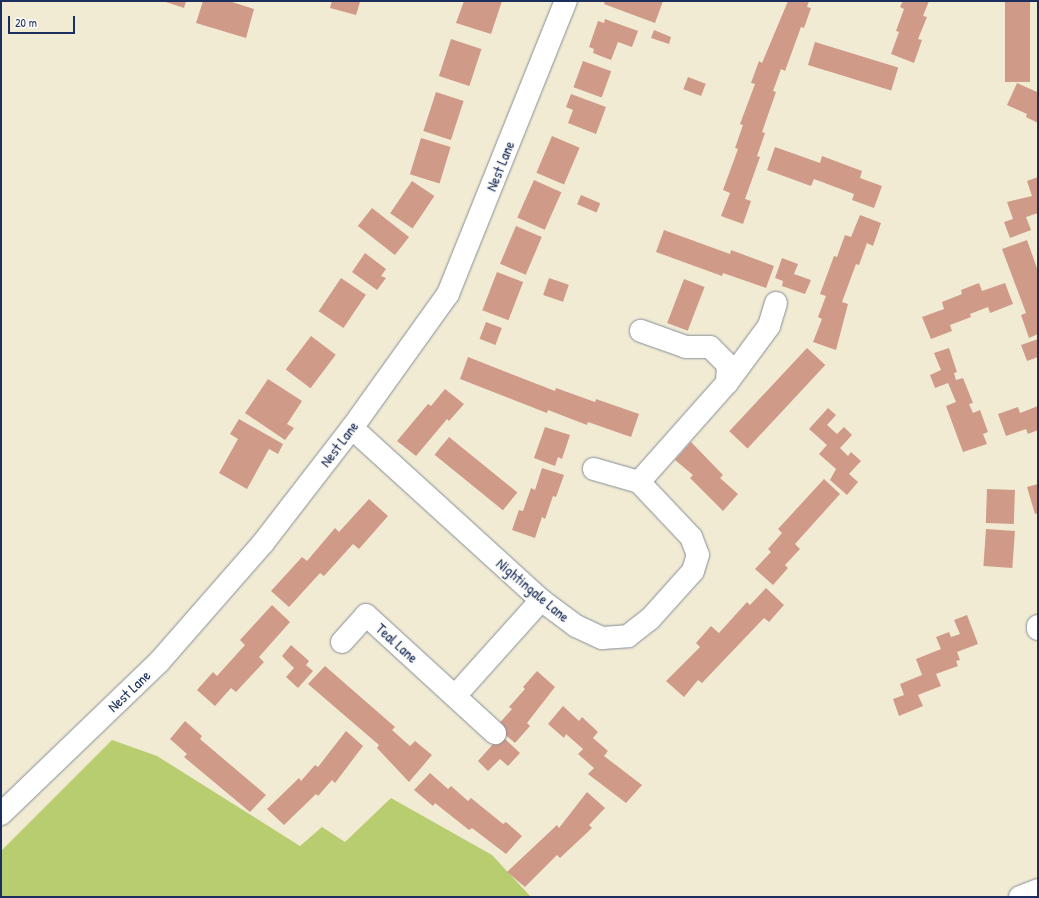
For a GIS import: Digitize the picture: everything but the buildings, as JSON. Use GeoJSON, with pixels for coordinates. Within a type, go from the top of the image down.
{"type":"FeatureCollection","features":[{"type":"Feature","properties":{"kind":"street","name":"Nest Lane"},"geometry":{"type":"LineString","coordinates":[[1,814],[159,662],[264,543],[352,428],[448,294],[566,1]]}},
{"type":"Feature","properties":{"kind":"street"},"geometry":{"type":"LineString","coordinates":[[594,469],[639,482],[727,382],[769,326],[776,303]]}},
{"type":"Feature","properties":{"kind":"street"},"geometry":{"type":"LineString","coordinates":[[641,331],[686,347],[710,348],[728,365],[727,382]]}},
{"type":"Feature","properties":{"kind":"street","name":"Nightingale Lane"},"geometry":{"type":"LineString","coordinates":[[352,428],[541,600],[576,626],[602,638],[628,636],[650,618],[693,571],[698,555],[691,537],[639,482]]}},
{"type":"Feature","properties":{"kind":"street"},"geometry":{"type":"LineString","coordinates":[[455,696],[541,600]]}},
{"type":"Feature","properties":{"kind":"street","name":"Teal Lane"},"geometry":{"type":"LineString","coordinates":[[342,642],[366,615],[495,733]]}},
{"type":"Feature","properties":{"kind":"street"},"geometry":{"type":"LineString","coordinates":[[1020,897],[1038,890]]}},
{"type":"Feature","properties":{"kind":"green space"},"geometry":{"type":"Polygon","coordinates":[[[112,740],[157,756],[300,846],[322,827],[345,842],[391,798],[492,855],[531,897],[1,897],[1,851],[112,740]]]}}]}
